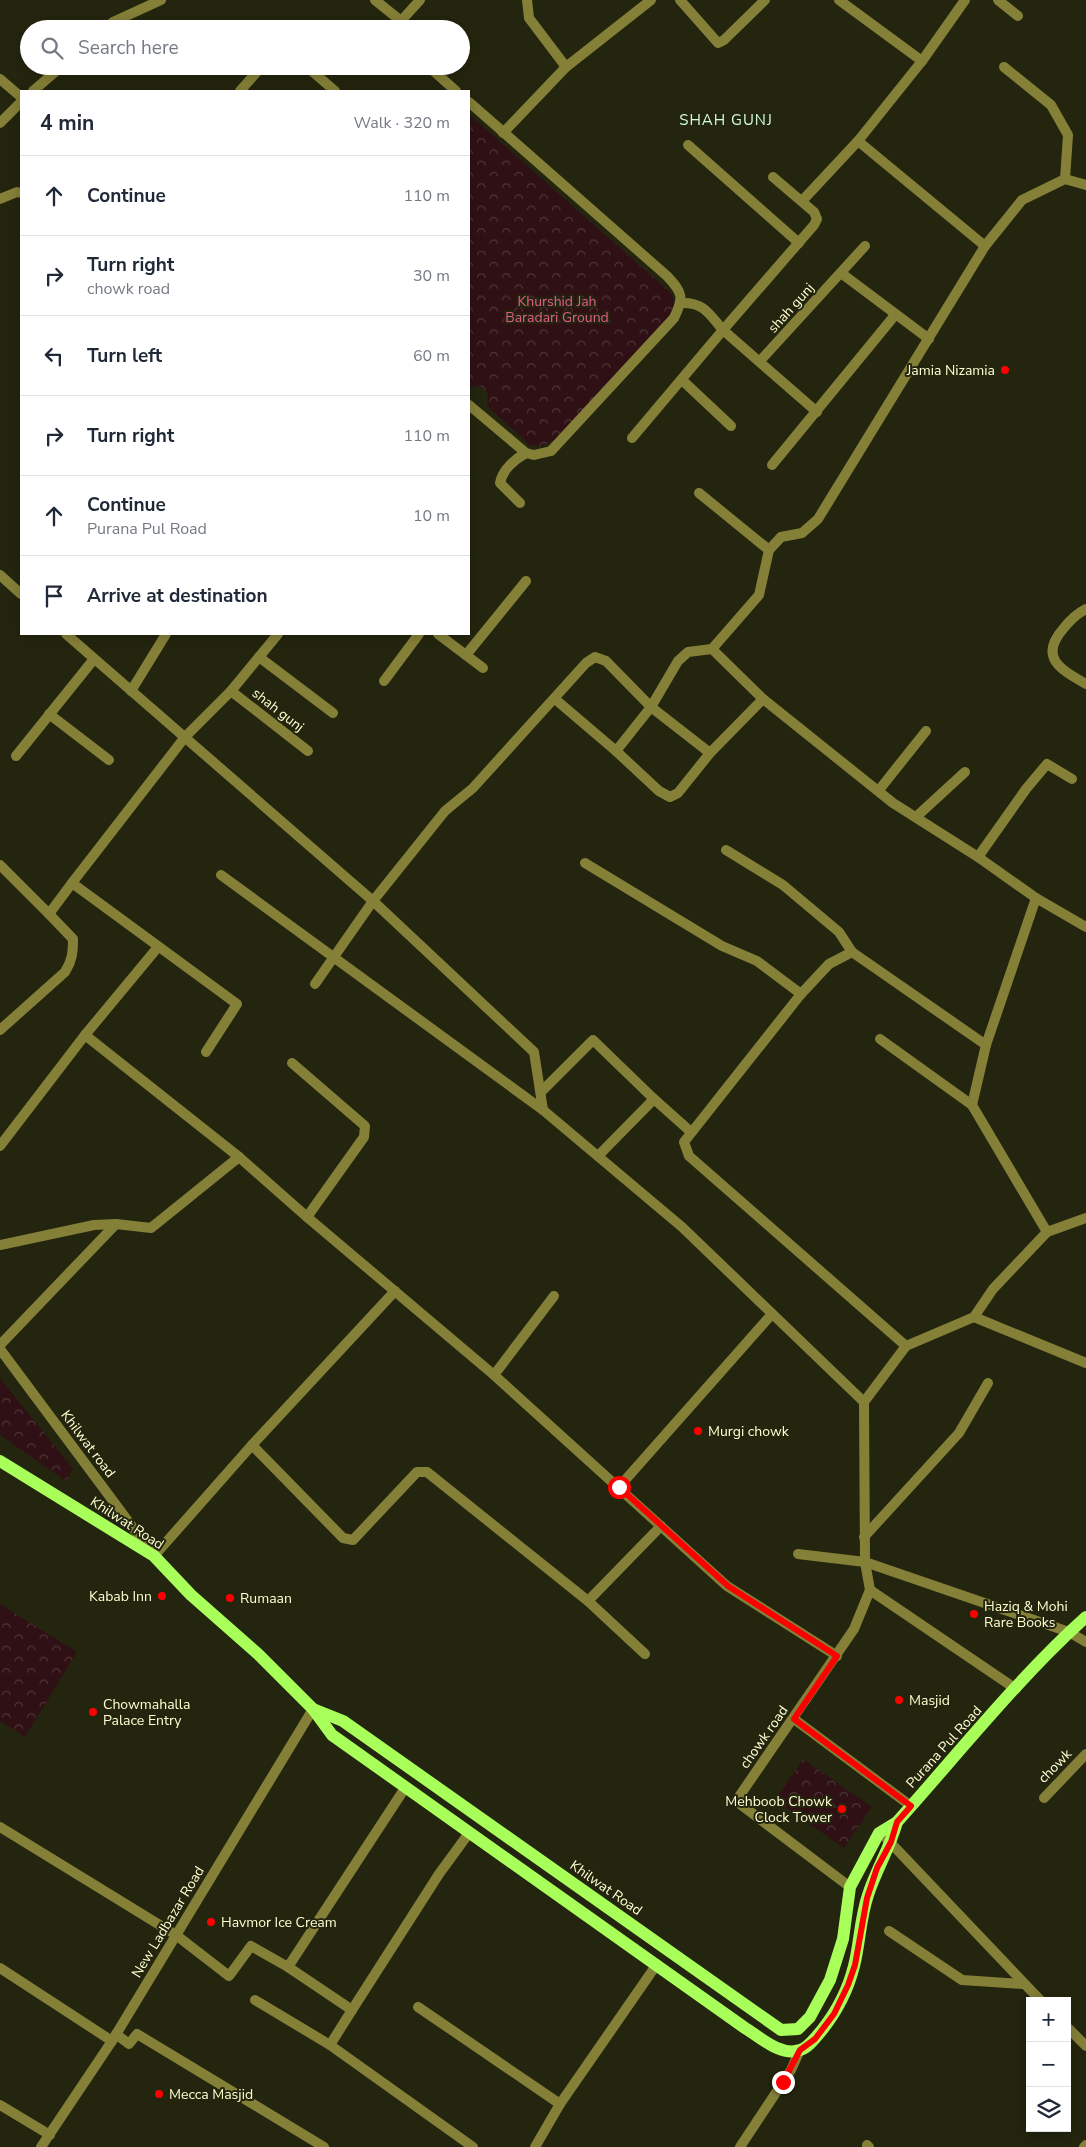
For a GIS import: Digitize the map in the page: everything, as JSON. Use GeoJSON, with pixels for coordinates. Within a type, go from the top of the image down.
{"type":"FeatureCollection","features":[{"type":"Feature","properties":{"kind":"main road","name":"Khilwat Road"},"geometry":{"type":"LineString","coordinates":[[0,1461],[154,1556],[191,1595],[258,1654],[313,1709],[332,1735],[468,1833],[760,2037],[784,2051],[800,2050]]}},
{"type":"Feature","properties":{"kind":"main road","name":"Purana Pul Road"},"geometry":{"type":"LineString","coordinates":[[879,1833],[897,1822],[1016,1689],[1069,1632],[1086,1617]]}},
{"type":"Feature","properties":{"kind":"main road","name":"Khilwat Road"},"geometry":{"type":"LineString","coordinates":[[313,1709],[343,1721],[781,2030],[798,2029],[810,2017],[830,1980],[843,1939],[850,1887]]}},
{"type":"Feature","properties":{"kind":"main road"},"geometry":{"type":"LineString","coordinates":[[800,2050],[815,2039],[834,2014],[848,1985],[855,1965],[867,1898],[877,1868],[891,1842],[897,1822]]}},
{"type":"Feature","properties":{"kind":"main road"},"geometry":{"type":"LineString","coordinates":[[850,1887],[879,1833]]}},
{"type":"Feature","properties":{"kind":"street"},"geometry":{"type":"LineString","coordinates":[[117,20],[161,0]]}},
{"type":"Feature","properties":{"kind":"street"},"geometry":{"type":"LineString","coordinates":[[375,0],[397,20]]}},
{"type":"Feature","properties":{"kind":"street"},"geometry":{"type":"LineString","coordinates":[[406,20],[420,0]]}},
{"type":"Feature","properties":{"kind":"street"},"geometry":{"type":"LineString","coordinates":[[527,0],[529,18],[566,66]]}},
{"type":"Feature","properties":{"kind":"street"},"geometry":{"type":"LineString","coordinates":[[503,133],[566,66],[651,0]]}},
{"type":"Feature","properties":{"kind":"street"},"geometry":{"type":"LineString","coordinates":[[680,0],[718,43],[734,31],[765,0]]}},
{"type":"Feature","properties":{"kind":"street"},"geometry":{"type":"LineString","coordinates":[[839,0],[922,60]]}},
{"type":"Feature","properties":{"kind":"street"},"geometry":{"type":"LineString","coordinates":[[802,201],[858,141],[922,60],[965,0]]}},
{"type":"Feature","properties":{"kind":"street"},"geometry":{"type":"LineString","coordinates":[[998,0],[1018,16]]}},
{"type":"Feature","properties":{"kind":"street"},"geometry":{"type":"LineString","coordinates":[[1004,67],[1052,105],[1068,135],[1065,179]]}},
{"type":"Feature","properties":{"kind":"street"},"geometry":{"type":"LineString","coordinates":[[34,90],[52,75]]}},
{"type":"Feature","properties":{"kind":"street"},"geometry":{"type":"LineString","coordinates":[[241,90],[254,75]]}},
{"type":"Feature","properties":{"kind":"street"},"geometry":{"type":"LineString","coordinates":[[316,75],[334,90]]}},
{"type":"Feature","properties":{"kind":"street"},"geometry":{"type":"LineString","coordinates":[[438,75],[455,90]]}},
{"type":"Feature","properties":{"kind":"street"},"geometry":{"type":"LineString","coordinates":[[0,79],[20,96]]}},
{"type":"Feature","properties":{"kind":"street"},"geometry":{"type":"LineString","coordinates":[[0,123],[20,103]]}},
{"type":"Feature","properties":{"kind":"street"},"geometry":{"type":"LineString","coordinates":[[470,103],[667,276],[680,289],[681,303],[674,318],[551,451],[534,455],[526,453],[470,408]]}},
{"type":"Feature","properties":{"kind":"street"},"geometry":{"type":"LineString","coordinates":[[858,141],[985,246]]}},
{"type":"Feature","properties":{"kind":"street"},"geometry":{"type":"LineString","coordinates":[[688,145],[799,243]]}},
{"type":"Feature","properties":{"kind":"street"},"geometry":{"type":"LineString","coordinates":[[632,438],[799,243],[817,219],[814,212],[773,177]]}},
{"type":"Feature","properties":{"kind":"street"},"geometry":{"type":"LineString","coordinates":[[616,751],[651,707],[678,661],[688,652],[712,649],[759,595],[769,550],[780,537],[802,533],[818,519],[985,246],[1022,200],[1065,179],[1086,185]]}},
{"type":"Feature","properties":{"kind":"street"},"geometry":{"type":"LineString","coordinates":[[0,199],[17,192],[20,193]]}},
{"type":"Feature","properties":{"kind":"street","name":"shah gunj"},"geometry":{"type":"LineString","coordinates":[[760,361],[865,246]]}},
{"type":"Feature","properties":{"kind":"street"},"geometry":{"type":"LineString","coordinates":[[841,274],[929,339]]}},
{"type":"Feature","properties":{"kind":"street"},"geometry":{"type":"LineString","coordinates":[[681,303],[693,303],[702,306],[723,330],[817,412]]}},
{"type":"Feature","properties":{"kind":"street"},"geometry":{"type":"LineString","coordinates":[[772,465],[895,315]]}},
{"type":"Feature","properties":{"kind":"street"},"geometry":{"type":"LineString","coordinates":[[682,380],[732,426]]}},
{"type":"Feature","properties":{"kind":"street"},"geometry":{"type":"LineString","coordinates":[[520,503],[500,483],[503,474],[518,458],[526,453]]}},
{"type":"Feature","properties":{"kind":"street"},"geometry":{"type":"LineString","coordinates":[[699,493],[769,550]]}},
{"type":"Feature","properties":{"kind":"street"},"geometry":{"type":"LineString","coordinates":[[2,581],[20,593]]}},
{"type":"Feature","properties":{"kind":"street"},"geometry":{"type":"LineString","coordinates":[[466,655],[526,581]]}},
{"type":"Feature","properties":{"kind":"street"},"geometry":{"type":"LineString","coordinates":[[1086,609],[1075,615],[1055,638],[1051,649],[1053,659],[1066,672],[1086,684]]}},
{"type":"Feature","properties":{"kind":"street"},"geometry":{"type":"LineString","coordinates":[[67,635],[373,901],[534,1052],[543,1110]]}},
{"type":"Feature","properties":{"kind":"street"},"geometry":{"type":"LineString","coordinates":[[131,691],[165,635]]}},
{"type":"Feature","properties":{"kind":"street"},"geometry":{"type":"LineString","coordinates":[[49,914],[185,737],[232,691],[277,635]]}},
{"type":"Feature","properties":{"kind":"street"},"geometry":{"type":"LineString","coordinates":[[384,680],[418,635]]}},
{"type":"Feature","properties":{"kind":"street"},"geometry":{"type":"LineString","coordinates":[[439,635],[483,668]]}},
{"type":"Feature","properties":{"kind":"street"},"geometry":{"type":"LineString","coordinates":[[712,649],[763,699],[894,803],[978,857],[1036,898],[1086,927]]}},
{"type":"Feature","properties":{"kind":"street"},"geometry":{"type":"LineString","coordinates":[[259,657],[333,713]]}},
{"type":"Feature","properties":{"kind":"street"},"geometry":{"type":"LineString","coordinates":[[315,984],[373,901],[445,811],[473,788],[555,699],[586,662],[595,657],[606,661],[651,707],[710,753]]}},
{"type":"Feature","properties":{"kind":"street"},"geometry":{"type":"LineString","coordinates":[[16,756],[94,659]]}},
{"type":"Feature","properties":{"kind":"street","name":"shah gunj"},"geometry":{"type":"LineString","coordinates":[[232,691],[308,751]]}},
{"type":"Feature","properties":{"kind":"street"},"geometry":{"type":"LineString","coordinates":[[555,699],[659,791],[670,797],[678,793],[710,753],[763,699]]}},
{"type":"Feature","properties":{"kind":"street"},"geometry":{"type":"LineString","coordinates":[[49,714],[109,760]]}},
{"type":"Feature","properties":{"kind":"street"},"geometry":{"type":"LineString","coordinates":[[879,790],[926,730]]}},
{"type":"Feature","properties":{"kind":"street"},"geometry":{"type":"LineString","coordinates":[[978,857],[1026,789],[1047,764],[1072,779]]}},
{"type":"Feature","properties":{"kind":"street"},"geometry":{"type":"LineString","coordinates":[[916,817],[965,772]]}},
{"type":"Feature","properties":{"kind":"street"},"geometry":{"type":"LineString","coordinates":[[726,850],[783,885],[839,932],[852,952],[986,1045]]}},
{"type":"Feature","properties":{"kind":"street"},"geometry":{"type":"LineString","coordinates":[[585,864],[722,946],[757,962],[801,994]]}},
{"type":"Feature","properties":{"kind":"street"},"geometry":{"type":"LineString","coordinates":[[0,865],[73,939],[73,954],[65,972],[0,1030]]}},
{"type":"Feature","properties":{"kind":"street"},"geometry":{"type":"LineString","coordinates":[[221,876],[334,956],[543,1110],[599,1155],[682,1227],[864,1402]]}},
{"type":"Feature","properties":{"kind":"street"},"geometry":{"type":"LineString","coordinates":[[72,883],[237,1004],[206,1052]]}},
{"type":"Feature","properties":{"kind":"street"},"geometry":{"type":"LineString","coordinates":[[972,1105],[986,1045],[1036,898]]}},
{"type":"Feature","properties":{"kind":"street"},"geometry":{"type":"LineString","coordinates":[[0,1146],[85,1035],[158,947]]}},
{"type":"Feature","properties":{"kind":"street"},"geometry":{"type":"LineString","coordinates":[[852,952],[829,964],[801,994],[684,1142],[690,1156],[906,1346]]}},
{"type":"Feature","properties":{"kind":"street"},"geometry":{"type":"LineString","coordinates":[[85,1035],[239,1157],[494,1375],[728,1586],[837,1656]]}},
{"type":"Feature","properties":{"kind":"street"},"geometry":{"type":"LineString","coordinates":[[880,1039],[972,1105],[1047,1232]]}},
{"type":"Feature","properties":{"kind":"street"},"geometry":{"type":"LineString","coordinates":[[541,1092],[592,1040],[691,1132]]}},
{"type":"Feature","properties":{"kind":"street"},"geometry":{"type":"LineString","coordinates":[[292,1063],[365,1126],[366,1132],[307,1217]]}},
{"type":"Feature","properties":{"kind":"street"},"geometry":{"type":"LineString","coordinates":[[599,1155],[654,1099]]}},
{"type":"Feature","properties":{"kind":"street"},"geometry":{"type":"LineString","coordinates":[[0,1245],[94,1225],[116,1224],[150,1228],[239,1157]]}},
{"type":"Feature","properties":{"kind":"street"},"geometry":{"type":"LineString","coordinates":[[1016,1689],[870,1590],[865,1562],[864,1537],[864,1402],[906,1346],[974,1317],[993,1289],[1047,1232],[1086,1218]]}},
{"type":"Feature","properties":{"kind":"street"},"geometry":{"type":"LineString","coordinates":[[0,1345],[116,1224]]}},
{"type":"Feature","properties":{"kind":"street"},"geometry":{"type":"LineString","coordinates":[[154,1556],[252,1445],[395,1291]]}},
{"type":"Feature","properties":{"kind":"street"},"geometry":{"type":"LineString","coordinates":[[494,1375],[554,1296]]}},
{"type":"Feature","properties":{"kind":"street"},"geometry":{"type":"LineString","coordinates":[[619,1487],[772,1314]]}},
{"type":"Feature","properties":{"kind":"street"},"geometry":{"type":"LineString","coordinates":[[974,1317],[1086,1363]]}},
{"type":"Feature","properties":{"kind":"street","name":"Khilwat road"},"geometry":{"type":"LineString","coordinates":[[0,1349],[154,1556]]}},
{"type":"Feature","properties":{"kind":"street"},"geometry":{"type":"LineString","coordinates":[[864,1537],[959,1433],[988,1383]]}},
{"type":"Feature","properties":{"kind":"street"},"geometry":{"type":"LineString","coordinates":[[252,1445],[348,1540],[353,1540],[417,1472],[427,1472],[588,1601],[645,1654]]}},
{"type":"Feature","properties":{"kind":"street"},"geometry":{"type":"LineString","coordinates":[[588,1601],[661,1526]]}},
{"type":"Feature","properties":{"kind":"street"},"geometry":{"type":"LineString","coordinates":[[798,1554],[865,1562],[1069,1632],[1086,1642]]}},
{"type":"Feature","properties":{"kind":"street","name":"chowk road"},"geometry":{"type":"LineString","coordinates":[[850,1887],[736,1801],[837,1656],[854,1629],[870,1590]]}},
{"type":"Feature","properties":{"kind":"street","name":"New Ladbazar Road"},"geometry":{"type":"LineString","coordinates":[[41,2147],[114,2037],[313,1709]]}},
{"type":"Feature","properties":{"kind":"street"},"geometry":{"type":"LineString","coordinates":[[794,1719],[911,1806]]}},
{"type":"Feature","properties":{"kind":"street","name":"chowk"},"geometry":{"type":"LineString","coordinates":[[1044,1798],[1086,1754]]}},
{"type":"Feature","properties":{"kind":"street"},"geometry":{"type":"LineString","coordinates":[[288,1967],[405,1788]]}},
{"type":"Feature","properties":{"kind":"street"},"geometry":{"type":"LineString","coordinates":[[0,1827],[176,1935],[228,1976],[251,1946],[288,1967],[352,2010]]}},
{"type":"Feature","properties":{"kind":"street"},"geometry":{"type":"LineString","coordinates":[[330,2045],[439,1874],[468,1833]]}},
{"type":"Feature","properties":{"kind":"street"},"geometry":{"type":"LineString","coordinates":[[879,1833],[891,1842],[1036,1997]]}},
{"type":"Feature","properties":{"kind":"street"},"geometry":{"type":"LineString","coordinates":[[889,1931],[962,1980],[1023,1984]]}},
{"type":"Feature","properties":{"kind":"street"},"geometry":{"type":"LineString","coordinates":[[535,2147],[560,2104],[657,1964]]}},
{"type":"Feature","properties":{"kind":"street"},"geometry":{"type":"LineString","coordinates":[[0,1968],[114,2037],[130,2044],[137,2034],[324,2147]]}},
{"type":"Feature","properties":{"kind":"street"},"geometry":{"type":"LineString","coordinates":[[255,2000],[330,2045],[473,2147]]}},
{"type":"Feature","properties":{"kind":"street"},"geometry":{"type":"LineString","coordinates":[[418,2007],[560,2104]]}},
{"type":"Feature","properties":{"kind":"street"},"geometry":{"type":"LineString","coordinates":[[1071,2031],[1086,2046]]}},
{"type":"Feature","properties":{"kind":"street"},"geometry":{"type":"LineString","coordinates":[[740,2147],[791,2070],[800,2050]]}},
{"type":"Feature","properties":{"kind":"street"},"geometry":{"type":"LineString","coordinates":[[0,2105],[50,2135]]}},
{"type":"Feature","properties":{"kind":"green space","name":"Khurshid Jah Baradari Ground"},"geometry":{"type":"Polygon","coordinates":[[[471,116],[671,293],[676,308],[669,318],[556,439],[542,446],[530,445],[487,406],[488,393],[480,386],[470,387],[471,116]]]}},
{"type":"Feature","properties":{"kind":"green space"},"geometry":{"type":"Polygon","coordinates":[[[0,1378],[73,1469],[66,1481],[0,1435],[0,1378]]]}},
{"type":"Feature","properties":{"kind":"green space"},"geometry":{"type":"Polygon","coordinates":[[[0,1604],[77,1652],[25,1737],[0,1721],[0,1604]]]}},
{"type":"Feature","properties":{"kind":"green space"},"geometry":{"type":"Polygon","coordinates":[[[803,1759],[872,1807],[844,1848],[775,1800],[803,1759]]]}},
{"type":"Feature","properties":{"kind":"place","name":"Jamia Nizamia"},"geometry":{"type":"Point","coordinates":[1005,370]}},
{"type":"Feature","properties":{"kind":"place","name":"Murgi chowk"},"geometry":{"type":"Point","coordinates":[698,1431]}},
{"type":"Feature","properties":{"kind":"place","name":"Kabab Inn"},"geometry":{"type":"Point","coordinates":[162,1596]}},
{"type":"Feature","properties":{"kind":"place","name":"Rumaan"},"geometry":{"type":"Point","coordinates":[230,1598]}},
{"type":"Feature","properties":{"kind":"place","name":"Haziq & Mohi Rare Books"},"geometry":{"type":"Point","coordinates":[974,1614]}},
{"type":"Feature","properties":{"kind":"place","name":"Masjid"},"geometry":{"type":"Point","coordinates":[899,1700]}},
{"type":"Feature","properties":{"kind":"place","name":"Chowmahalla Palace Entry"},"geometry":{"type":"Point","coordinates":[93,1712]}},
{"type":"Feature","properties":{"kind":"place","name":"Mehboob Chowk Clock Tower"},"geometry":{"type":"Point","coordinates":[842,1809]}},
{"type":"Feature","properties":{"kind":"place","name":"Havmor Ice Cream"},"geometry":{"type":"Point","coordinates":[211,1922]}},
{"type":"Feature","properties":{"kind":"place","name":"Mecca Masjid"},"geometry":{"type":"Point","coordinates":[159,2094]}},
{"type":"Feature","properties":{"kind":"district","name":"SHAH GUNJ"},"geometry":{"type":"Point","coordinates":[726,120]}},
{"type":"Feature","properties":{"kind":"route"},"geometry":{"type":"LineString","coordinates":[[619,1487],[728,1586],[837,1656],[794,1719],[911,1806],[897,1822],[891,1842],[877,1868],[867,1898],[855,1965],[848,1985],[834,2014],[815,2039],[800,2050],[783,2082]]}}]}
